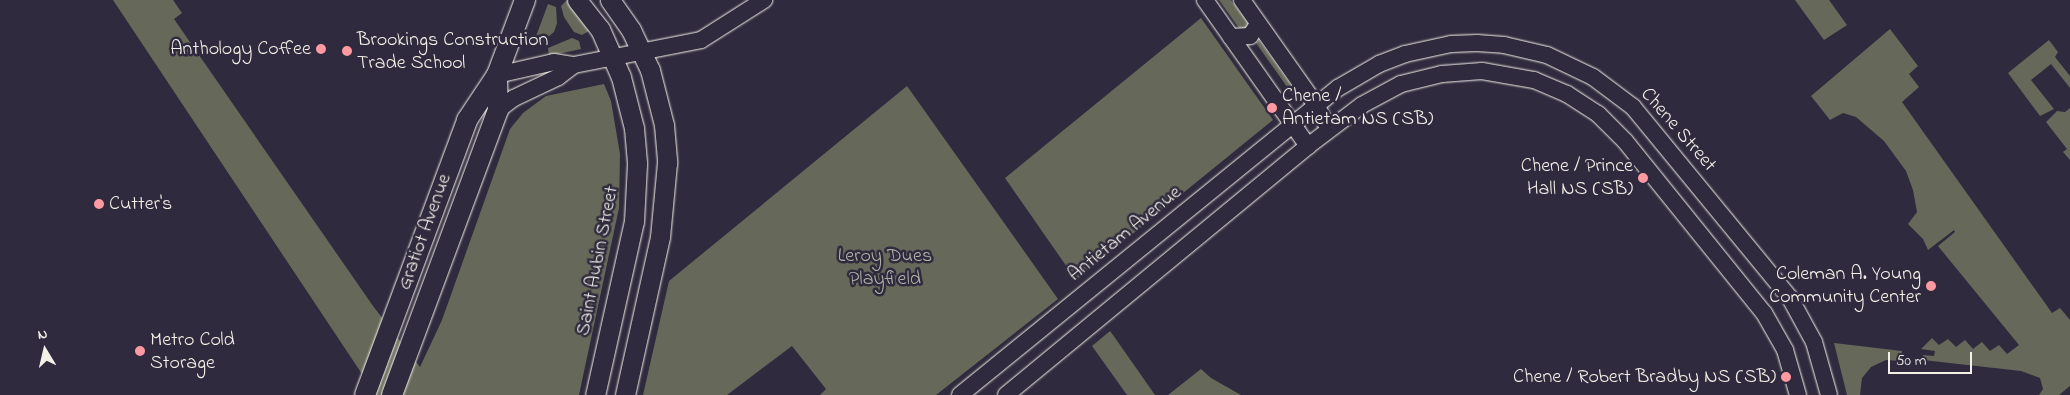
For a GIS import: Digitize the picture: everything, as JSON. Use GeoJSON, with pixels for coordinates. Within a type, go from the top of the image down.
{"type":"FeatureCollection","features":[{"type":"Feature","properties":{"kind":"main road","name":"Gratiot Avenue"},"geometry":{"type":"LineString","coordinates":[[365,395],[467,120],[497,75],[525,0]]}},
{"type":"Feature","properties":{"kind":"main road","name":"Saint Aubin Street"},"geometry":{"type":"LineString","coordinates":[[577,0],[600,29],[613,58],[631,114],[638,164],[634,221],[595,395]]}},
{"type":"Feature","properties":{"kind":"main road"},"geometry":{"type":"LineString","coordinates":[[611,0],[642,51],[660,107],[667,163],[660,237],[625,395]]}},
{"type":"Feature","properties":{"kind":"main road","name":"Gratiot Avenue"},"geometry":{"type":"LineString","coordinates":[[392,394],[498,110],[497,75]]}},
{"type":"Feature","properties":{"kind":"main road"},"geometry":{"type":"LineString","coordinates":[[638,164],[667,163]]}},
{"type":"Feature","properties":{"kind":"street"},"geometry":{"type":"LineString","coordinates":[[497,75],[554,62],[574,65],[613,58],[709,36],[764,0]]}},
{"type":"Feature","properties":{"kind":"street"},"geometry":{"type":"LineString","coordinates":[[1205,0],[1308,146]]}},
{"type":"Feature","properties":{"kind":"street"},"geometry":{"type":"LineString","coordinates":[[1242,0],[1316,105],[1329,129]]}},
{"type":"Feature","properties":{"kind":"street"},"geometry":{"type":"LineString","coordinates":[[1231,37],[1250,36],[1258,24]]}},
{"type":"Feature","properties":{"kind":"street","name":"Chene Street"},"geometry":{"type":"LineString","coordinates":[[1316,105],[1342,85],[1379,64],[1405,54],[1468,43],[1526,49],[1593,77],[1644,119],[1784,291],[1814,342],[1828,395]]}},
{"type":"Feature","properties":{"kind":"street"},"geometry":{"type":"LineString","coordinates":[[498,110],[514,98],[558,77],[574,65]]}},
{"type":"Feature","properties":{"kind":"street"},"geometry":{"type":"LineString","coordinates":[[1006,395],[1308,146],[1356,110],[1401,84],[1450,73],[1482,71],[1518,76],[1567,94],[1598,114],[1625,141],[1764,313],[1785,350],[1798,395]]}},
{"type":"Feature","properties":{"kind":"street"},"geometry":{"type":"LineString","coordinates":[[1342,85],[1345,102],[1356,110]]}},
{"type":"Feature","properties":{"kind":"street","name":"Antietam Avenue"},"geometry":{"type":"LineString","coordinates":[[960,395],[1316,105]]}},
{"type":"Feature","properties":{"kind":"green space"},"geometry":{"type":"Polygon","coordinates":[[[113,0],[173,0],[182,13],[174,19],[373,306],[420,367],[442,320],[510,129],[523,113],[546,96],[604,84],[611,101],[620,154],[619,208],[579,395],[376,395],[113,0]]]}},
{"type":"Feature","properties":{"kind":"green space"},"geometry":{"type":"Polygon","coordinates":[[[567,0],[589,31],[582,35],[574,32],[564,17],[561,6],[567,0]]]}},
{"type":"Feature","properties":{"kind":"green space"},"geometry":{"type":"Polygon","coordinates":[[[1219,0],[1231,0],[1250,26],[1241,31],[1219,0]]]}},
{"type":"Feature","properties":{"kind":"green space"},"geometry":{"type":"Polygon","coordinates":[[[1795,0],[1829,0],[1847,25],[1824,40],[1795,0]]]}},
{"type":"Feature","properties":{"kind":"green space"},"geometry":{"type":"Polygon","coordinates":[[[548,4],[556,7],[557,23],[554,32],[543,41],[535,39],[548,4]]]}},
{"type":"Feature","properties":{"kind":"green space"},"geometry":{"type":"Polygon","coordinates":[[[1201,18],[1273,120],[1076,280],[1005,178],[1201,18]]]}},
{"type":"Feature","properties":{"kind":"green space"},"geometry":{"type":"Polygon","coordinates":[[[1890,29],[1918,66],[1909,74],[1919,87],[1902,102],[2052,313],[2060,308],[2070,320],[2070,386],[2059,395],[2039,395],[2043,389],[2040,378],[2021,371],[1923,360],[1923,355],[1934,356],[1935,351],[1921,349],[1932,338],[1939,345],[1948,339],[1956,347],[1965,340],[1973,349],[1982,342],[1990,351],[1999,345],[2007,354],[2019,345],[1938,246],[1955,232],[1954,230],[1928,250],[1923,239],[1908,224],[1917,212],[1913,190],[1906,171],[1884,141],[1856,117],[1843,113],[1830,120],[1811,96],[1890,29]]]}},
{"type":"Feature","properties":{"kind":"green space"},"geometry":{"type":"Polygon","coordinates":[[[572,38],[579,41],[581,49],[549,56],[548,48],[572,38]]]}},
{"type":"Feature","properties":{"kind":"green space"},"geometry":{"type":"Polygon","coordinates":[[[1259,40],[1300,98],[1300,101],[1297,101],[1256,43],[1259,40]]]}},
{"type":"Feature","properties":{"kind":"green space"},"geometry":{"type":"Polygon","coordinates":[[[2049,40],[2058,52],[2055,57],[2070,76],[2070,88],[2051,64],[2031,80],[2054,109],[2040,116],[2008,73],[2049,40]]]}},
{"type":"Feature","properties":{"kind":"green space","name":"Leroy Dues Playfield"},"geometry":{"type":"Polygon","coordinates":[[[907,86],[1058,299],[936,395],[820,395],[826,389],[792,346],[727,395],[643,395],[669,281],[907,86]]]}},
{"type":"Feature","properties":{"kind":"green space"},"geometry":{"type":"Polygon","coordinates":[[[2070,108],[2070,160],[2063,152],[2067,149],[2046,122],[2057,111],[2065,112],[2070,108]]]}},
{"type":"Feature","properties":{"kind":"green space"},"geometry":{"type":"Polygon","coordinates":[[[1110,331],[1155,395],[1127,395],[1092,346],[1110,331]]]}},
{"type":"Feature","properties":{"kind":"green space"},"geometry":{"type":"Polygon","coordinates":[[[1834,343],[1902,351],[1901,361],[1886,360],[1871,367],[1862,378],[1860,395],[1847,395],[1834,343]]]}},
{"type":"Feature","properties":{"kind":"green space"},"geometry":{"type":"Polygon","coordinates":[[[1201,369],[1211,378],[1241,395],[1168,395],[1201,369]]]}},
{"type":"Feature","properties":{"kind":"place","name":"Anthology Coffee"},"geometry":{"type":"Point","coordinates":[321,49]}},
{"type":"Feature","properties":{"kind":"place","name":"Brookings Construction Trade School"},"geometry":{"type":"Point","coordinates":[347,51]}},
{"type":"Feature","properties":{"kind":"place","name":"Chene / Antietam NS (SB)"},"geometry":{"type":"Point","coordinates":[1272,108]}},
{"type":"Feature","properties":{"kind":"place","name":"Chene / Prince Hall NS (SB)"},"geometry":{"type":"Point","coordinates":[1643,178]}},
{"type":"Feature","properties":{"kind":"place","name":"Cutter's"},"geometry":{"type":"Point","coordinates":[99,204]}},
{"type":"Feature","properties":{"kind":"place","name":"Coleman A. Young Community Center"},"geometry":{"type":"Point","coordinates":[1931,286]}},
{"type":"Feature","properties":{"kind":"place","name":"Metro Cold Storage"},"geometry":{"type":"Point","coordinates":[140,351]}},
{"type":"Feature","properties":{"kind":"place","name":"Chene / Robert Bradby NS (SB)"},"geometry":{"type":"Point","coordinates":[1786,377]}}]}
